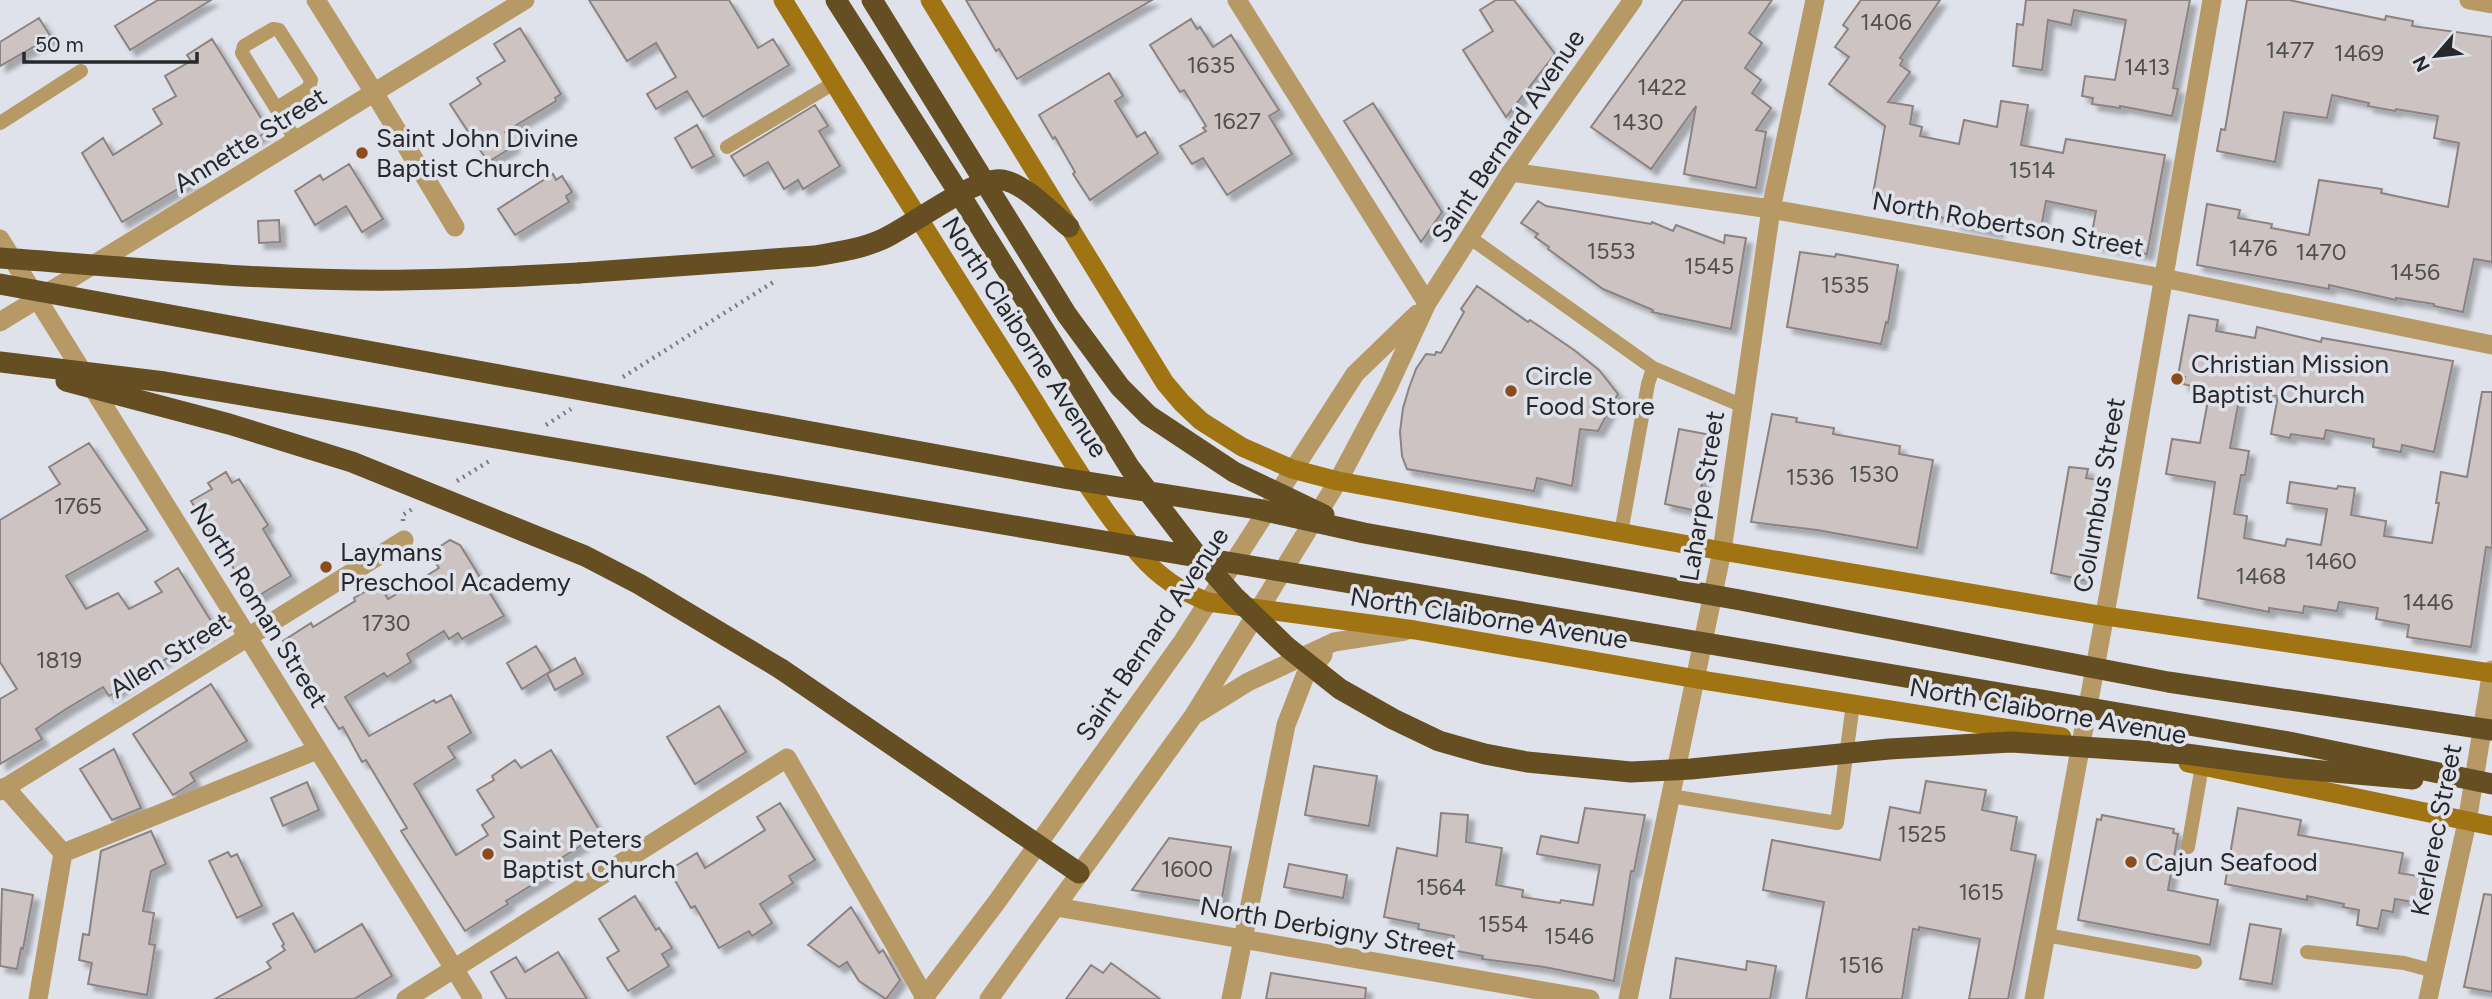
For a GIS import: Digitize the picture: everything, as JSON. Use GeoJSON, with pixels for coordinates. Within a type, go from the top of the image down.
{"type":"FeatureCollection","features":[{"type":"Feature","properties":{"kind":"highway"},"geometry":{"type":"LineString","coordinates":[[836,0],[1130,468],[1162,511],[1234,596],[1287,647],[1340,689],[1439,741],[1485,754],[1548,765],[1631,772],[1691,769],[1878,750],[2011,742],[2186,754],[2289,768],[2492,785]]}},
{"type":"Feature","properties":{"kind":"highway"},"geometry":{"type":"LineString","coordinates":[[873,0],[1067,315],[1120,387],[1148,415],[1234,472],[1364,533]]}},
{"type":"Feature","properties":{"kind":"highway"},"geometry":{"type":"LineString","coordinates":[[0,258],[354,280],[466,279],[815,256],[852,250],[882,240],[978,183],[1004,180],[1020,186],[1069,227]]}},
{"type":"Feature","properties":{"kind":"highway"},"geometry":{"type":"LineString","coordinates":[[0,284],[1056,477],[1257,509],[1364,533],[1740,600],[2168,682],[2492,730]]}},
{"type":"Feature","properties":{"kind":"highway"},"geometry":{"type":"LineString","coordinates":[[0,363],[164,382],[1447,599],[2289,742],[2492,785]]}},
{"type":"Feature","properties":{"kind":"highway"},"geometry":{"type":"LineString","coordinates":[[0,363],[229,424],[352,462],[585,556],[639,584],[781,669],[1079,873]]}},
{"type":"Feature","properties":{"kind":"main road","name":"North Claiborne Avenue"},"geometry":{"type":"LineString","coordinates":[[783,0],[918,220],[1102,505],[1139,555],[1178,589],[1208,602],[1415,630],[1696,679],[2082,741],[2492,826]]}},
{"type":"Feature","properties":{"kind":"main road"},"geometry":{"type":"LineString","coordinates":[[930,0],[1147,355],[1182,403],[1201,421],[1242,447],[1292,468],[1338,481],[1621,533],[2105,616],[2492,672]]}},
{"type":"Feature","properties":{"kind":"street"},"geometry":{"type":"LineString","coordinates":[[316,0],[455,227]]}},
{"type":"Feature","properties":{"kind":"street","name":"Annette Street"},"geometry":{"type":"LineString","coordinates":[[0,322],[525,0]]}},
{"type":"Feature","properties":{"kind":"street","name":"Saint Bernard Avenue"},"geometry":{"type":"LineString","coordinates":[[989,999],[1194,715],[1338,481],[1388,387],[1427,303],[1511,172],[1633,0]]}},
{"type":"Feature","properties":{"kind":"street","name":"Laharpe Street"},"geometry":{"type":"LineString","coordinates":[[1628,999],[1722,551],[1772,209],[1815,0]]}},
{"type":"Feature","properties":{"kind":"street","name":"Columbus Street"},"geometry":{"type":"LineString","coordinates":[[2034,999],[2105,616],[2212,0]]}},
{"type":"Feature","properties":{"kind":"street"},"geometry":{"type":"LineString","coordinates":[[2469,0],[2492,4]]}},
{"type":"Feature","properties":{"kind":"street"},"geometry":{"type":"LineString","coordinates":[[1240,1],[1427,303]]}},
{"type":"Feature","properties":{"kind":"street","name":"North Robertson Street"},"geometry":{"type":"LineString","coordinates":[[1511,172],[1772,209],[2163,278],[2492,345]]}},
{"type":"Feature","properties":{"kind":"street","name":"North Roman Street"},"geometry":{"type":"LineString","coordinates":[[0,239],[473,999]]}},
{"type":"Feature","properties":{"kind":"street","name":"Saint Bernard Avenue"},"geometry":{"type":"LineString","coordinates":[[925,998],[1038,845],[1208,602],[1355,374],[1427,303]]}},
{"type":"Feature","properties":{"kind":"street","name":"Allen Street"},"geometry":{"type":"LineString","coordinates":[[3,789],[404,540]]}},
{"type":"Feature","properties":{"kind":"street"},"geometry":{"type":"LineString","coordinates":[[1194,715],[1248,682],[1334,642],[1415,630]]}},
{"type":"Feature","properties":{"kind":"street"},"geometry":{"type":"LineString","coordinates":[[1231,999],[1286,726],[1305,676],[1334,642]]}},
{"type":"Feature","properties":{"kind":"street","name":"Kerlerec Street"},"geometry":{"type":"LineString","coordinates":[[2428,999],[2467,822],[2492,672]]}},
{"type":"Feature","properties":{"kind":"street"},"geometry":{"type":"LineString","coordinates":[[63,853],[317,750]]}},
{"type":"Feature","properties":{"kind":"street"},"geometry":{"type":"LineString","coordinates":[[405,999],[788,758],[925,998]]}},
{"type":"Feature","properties":{"kind":"street"},"geometry":{"type":"LineString","coordinates":[[3,789],[63,853]]}},
{"type":"Feature","properties":{"kind":"street"},"geometry":{"type":"LineString","coordinates":[[38,999],[63,853]]}},
{"type":"Feature","properties":{"kind":"street","name":"North Derbigny Street"},"geometry":{"type":"LineString","coordinates":[[1056,907],[1590,999]]}},
{"type":"Feature","properties":{"kind":"lane"},"geometry":{"type":"LineString","coordinates":[[277,108],[309,88],[311,80],[279,30],[273,29],[244,46],[242,53],[297,142]]}},
{"type":"Feature","properties":{"kind":"lane"},"geometry":{"type":"LineString","coordinates":[[0,123],[81,71]]}},
{"type":"Feature","properties":{"kind":"lane"},"geometry":{"type":"LineString","coordinates":[[727,147],[834,83]]}},
{"type":"Feature","properties":{"kind":"lane"},"geometry":{"type":"LineString","coordinates":[[1469,237],[1653,368],[1743,406]]}},
{"type":"Feature","properties":{"kind":"lane"},"geometry":{"type":"LineString","coordinates":[[1621,533],[1653,368]]}},
{"type":"Feature","properties":{"kind":"lane"},"geometry":{"type":"LineString","coordinates":[[1671,796],[1837,823],[1853,704]]}},
{"type":"Feature","properties":{"kind":"lane"},"geometry":{"type":"LineString","coordinates":[[2188,847],[2203,766]]}},
{"type":"Feature","properties":{"kind":"lane"},"geometry":{"type":"LineString","coordinates":[[2046,936],[2194,962]]}},
{"type":"Feature","properties":{"kind":"lane"},"geometry":{"type":"LineString","coordinates":[[2307,951],[2404,963],[2434,971]]}},
{"type":"Feature","properties":{"kind":"building"},"geometry":{"type":"Polygon","coordinates":[[[158,0],[211,0],[130,50],[115,26],[158,0]]]}},
{"type":"Feature","properties":{"kind":"building"},"geometry":{"type":"Polygon","coordinates":[[[589,0],[729,0],[758,48],[773,39],[789,65],[703,117],[687,91],[656,109],[647,94],[676,77],[656,43],[627,61],[589,0]]]}},
{"type":"Feature","properties":{"kind":"building"},"geometry":{"type":"Polygon","coordinates":[[[966,0],[1152,0],[1017,79],[999,49],[996,51],[966,0]]]}},
{"type":"Feature","properties":{"kind":"building"},"geometry":{"type":"Polygon","coordinates":[[[1496,0],[1514,0],[1555,54],[1506,117],[1463,50],[1493,31],[1480,10],[1496,0]]]}},
{"type":"Feature","properties":{"kind":"building"},"geometry":{"type":"Polygon","coordinates":[[[1683,0],[1772,0],[1749,33],[1762,43],[1745,68],[1761,80],[1752,93],[1771,108],[1756,130],[1766,132],[1756,188],[1684,174],[1696,106],[1651,169],[1591,127],[1683,0]]]}},
{"type":"Feature","properties":{"kind":"building"},"geometry":{"type":"Polygon","coordinates":[[[1861,0],[1940,0],[1900,58],[1903,60],[1900,65],[1910,72],[1888,102],[1913,106],[1910,124],[1922,127],[1920,136],[1959,144],[1964,120],[1997,127],[2001,101],[2028,105],[2021,145],[2063,153],[2066,139],[2165,155],[2147,254],[2090,244],[2096,211],[2046,201],[2040,233],[1998,225],[1997,232],[1955,223],[1955,220],[1890,207],[1892,197],[1873,194],[1885,126],[1829,84],[1849,57],[1835,47],[1848,29],[1843,25],[1861,0]]]}},
{"type":"Feature","properties":{"kind":"building"},"geometry":{"type":"Polygon","coordinates":[[[2026,0],[2190,0],[2173,88],[2178,89],[2172,116],[2120,106],[2092,104],[2093,98],[2082,96],[2085,76],[2115,80],[2126,20],[2074,10],[2071,25],[2048,20],[2042,70],[2013,66],[2017,24],[2023,25],[2026,0]]]}},
{"type":"Feature","properties":{"kind":"building"},"geometry":{"type":"Polygon","coordinates":[[[2247,0],[2289,0],[2385,20],[2386,16],[2413,21],[2412,26],[2492,37],[2492,262],[2474,259],[2463,312],[2434,304],[2396,300],[2329,285],[2329,289],[2197,265],[2207,204],[2240,210],[2238,218],[2309,235],[2319,180],[2382,189],[2381,193],[2448,207],[2459,143],[2434,138],[2438,116],[2368,106],[2369,103],[2332,95],[2327,118],[2284,112],[2275,162],[2217,151],[2221,129],[2225,130],[2247,0]]]}},
{"type":"Feature","properties":{"kind":"building"},"geometry":{"type":"Polygon","coordinates":[[[39,18],[51,37],[0,66],[0,42],[39,18]]]}},
{"type":"Feature","properties":{"kind":"building"},"geometry":{"type":"Polygon","coordinates":[[[1191,19],[1197,29],[1200,27],[1213,47],[1231,35],[1279,110],[1269,116],[1292,154],[1227,195],[1203,158],[1192,164],[1180,146],[1206,131],[1203,128],[1206,126],[1184,90],[1180,92],[1150,45],[1191,19]]]}},
{"type":"Feature","properties":{"kind":"building"},"geometry":{"type":"Polygon","coordinates":[[[520,28],[561,94],[555,98],[556,101],[505,132],[514,146],[488,162],[450,104],[481,84],[477,78],[505,61],[494,44],[520,28]]]}},
{"type":"Feature","properties":{"kind":"building"},"geometry":{"type":"Polygon","coordinates":[[[212,39],[269,131],[190,176],[193,180],[122,222],[82,153],[103,138],[113,155],[162,124],[153,109],[176,96],[165,76],[191,61],[187,55],[212,39]]]}},
{"type":"Feature","properties":{"kind":"building"},"geometry":{"type":"Polygon","coordinates":[[[1109,73],[1123,96],[1115,101],[1137,137],[1145,132],[1158,153],[1090,200],[1073,174],[1075,172],[1055,137],[1053,139],[1039,115],[1109,73]]]}},
{"type":"Feature","properties":{"kind":"building"},"geometry":{"type":"Polygon","coordinates":[[[1373,103],[1442,212],[1421,242],[1344,121],[1373,103]]]}},
{"type":"Feature","properties":{"kind":"building"},"geometry":{"type":"Polygon","coordinates":[[[815,105],[828,126],[819,131],[840,166],[803,189],[798,180],[784,189],[768,162],[744,176],[731,156],[815,105]]]}},
{"type":"Feature","properties":{"kind":"building"},"geometry":{"type":"Polygon","coordinates":[[[697,125],[714,156],[692,168],[675,138],[697,125]]]}},
{"type":"Feature","properties":{"kind":"building"},"geometry":{"type":"Polygon","coordinates":[[[349,164],[383,219],[362,232],[346,206],[315,225],[295,191],[320,175],[323,180],[349,164]]]}},
{"type":"Feature","properties":{"kind":"building"},"geometry":{"type":"Polygon","coordinates":[[[553,174],[556,180],[562,176],[572,192],[566,196],[569,202],[515,235],[498,209],[553,174]]]}},
{"type":"Feature","properties":{"kind":"building"},"geometry":{"type":"Polygon","coordinates":[[[1538,201],[1546,206],[1651,224],[1652,222],[1673,231],[1676,225],[1724,243],[1725,235],[1746,238],[1731,329],[1652,312],[1653,310],[1603,289],[1548,249],[1549,247],[1535,237],[1538,234],[1521,223],[1538,201]]]}},
{"type":"Feature","properties":{"kind":"building"},"geometry":{"type":"Polygon","coordinates":[[[279,220],[280,242],[259,243],[258,221],[279,220]]]}},
{"type":"Feature","properties":{"kind":"building"},"geometry":{"type":"Polygon","coordinates":[[[1800,252],[1835,257],[1836,254],[1898,265],[1888,323],[1886,322],[1881,344],[1787,327],[1800,252]]]}},
{"type":"Feature","properties":{"kind":"building","name":"Circle Food Store"},"geometry":{"type":"Polygon","coordinates":[[[1477,286],[1574,350],[1599,370],[1618,394],[1598,431],[1580,429],[1572,486],[1537,478],[1534,491],[1407,469],[1402,456],[1400,432],[1403,408],[1416,369],[1426,354],[1441,353],[1464,312],[1461,309],[1477,286]]]}},
{"type":"Feature","properties":{"kind":"building"},"geometry":{"type":"Polygon","coordinates":[[[2189,315],[2218,320],[2216,331],[2255,338],[2257,327],[2321,342],[2322,338],[2453,361],[2434,452],[2402,445],[2401,452],[2373,447],[2374,439],[2326,430],[2324,439],[2291,434],[2290,438],[2271,434],[2278,396],[2241,389],[2230,448],[2249,451],[2245,475],[2241,475],[2234,514],[2247,516],[2244,538],[2285,546],[2287,539],[2321,545],[2327,509],[2287,503],[2290,482],[2337,489],[2338,486],[2355,488],[2351,515],[2386,521],[2384,536],[2432,543],[2441,472],[2467,477],[2482,392],[2492,392],[2492,548],[2486,547],[2471,647],[2407,637],[2409,625],[2376,619],[2378,608],[2339,602],[2337,611],[2304,606],[2303,613],[2269,608],[2269,612],[2198,598],[2215,482],[2166,474],[2172,439],[2200,443],[2210,390],[2183,384],[2185,377],[2178,376],[2189,315]]]}},
{"type":"Feature","properties":{"kind":"building"},"geometry":{"type":"Polygon","coordinates":[[[1772,414],[1797,418],[1796,422],[1834,428],[1833,434],[1900,446],[1899,454],[1933,460],[1917,548],[1817,530],[1751,522],[1772,414]]]}},
{"type":"Feature","properties":{"kind":"building"},"geometry":{"type":"Polygon","coordinates":[[[1679,429],[1711,435],[1697,511],[1665,504],[1679,429]]]}},
{"type":"Feature","properties":{"kind":"building"},"geometry":{"type":"Polygon","coordinates":[[[89,443],[148,530],[66,576],[86,609],[118,593],[129,609],[162,592],[155,582],[178,568],[216,629],[109,696],[103,687],[66,709],[36,729],[42,739],[0,764],[0,699],[17,689],[0,662],[0,520],[60,484],[49,467],[89,443]]]}},
{"type":"Feature","properties":{"kind":"building"},"geometry":{"type":"Polygon","coordinates":[[[2069,467],[2088,469],[2086,478],[2104,481],[2083,580],[2051,573],[2069,467]]]}},
{"type":"Feature","properties":{"kind":"building"},"geometry":{"type":"Polygon","coordinates":[[[226,472],[232,483],[239,479],[268,525],[263,529],[291,576],[253,599],[191,501],[212,489],[208,483],[226,472]]]}},
{"type":"Feature","properties":{"kind":"building"},"geometry":{"type":"Polygon","coordinates":[[[450,540],[460,545],[504,616],[462,639],[458,633],[449,639],[444,631],[407,654],[411,662],[387,677],[384,673],[345,697],[369,736],[434,700],[436,703],[451,695],[471,733],[448,747],[455,758],[414,784],[456,855],[488,835],[482,825],[494,817],[477,790],[494,780],[492,776],[515,760],[521,768],[551,750],[601,833],[544,869],[548,875],[465,931],[401,831],[407,828],[366,760],[362,762],[343,727],[339,729],[283,641],[311,623],[313,627],[379,584],[388,599],[439,568],[430,553],[450,540]]]}},
{"type":"Feature","properties":{"kind":"building"},"geometry":{"type":"Polygon","coordinates":[[[536,646],[551,671],[522,689],[507,663],[536,646]]]}},
{"type":"Feature","properties":{"kind":"building"},"geometry":{"type":"Polygon","coordinates":[[[575,658],[583,674],[555,690],[547,674],[575,658]]]}},
{"type":"Feature","properties":{"kind":"building"},"geometry":{"type":"Polygon","coordinates":[[[211,684],[247,741],[190,773],[195,781],[173,795],[133,734],[211,684]]]}},
{"type":"Feature","properties":{"kind":"building"},"geometry":{"type":"Polygon","coordinates":[[[719,706],[746,752],[695,784],[667,737],[719,706]]]}},
{"type":"Feature","properties":{"kind":"building"},"geometry":{"type":"Polygon","coordinates":[[[114,749],[141,808],[112,820],[80,769],[114,749]]]}},
{"type":"Feature","properties":{"kind":"building"},"geometry":{"type":"Polygon","coordinates":[[[1314,766],[1377,776],[1369,826],[1305,815],[1314,766]]]}},
{"type":"Feature","properties":{"kind":"building"},"geometry":{"type":"Polygon","coordinates":[[[1926,781],[1986,790],[1982,810],[2017,817],[2011,850],[2036,855],[2008,999],[1969,999],[1980,939],[1919,927],[1919,930],[1913,929],[1902,999],[1806,999],[1824,902],[1763,890],[1772,840],[1880,860],[1890,807],[1920,813],[1926,781]]]}},
{"type":"Feature","properties":{"kind":"building"},"geometry":{"type":"Polygon","coordinates":[[[307,782],[319,810],[283,826],[271,798],[307,782]]]}},
{"type":"Feature","properties":{"kind":"building"},"geometry":{"type":"Polygon","coordinates":[[[780,803],[815,860],[789,876],[793,883],[760,904],[772,923],[752,936],[749,931],[719,948],[695,906],[691,908],[669,870],[697,853],[705,868],[765,830],[757,817],[780,803]]]}},
{"type":"Feature","properties":{"kind":"building"},"geometry":{"type":"Polygon","coordinates":[[[1585,808],[1645,815],[1634,871],[1631,871],[1614,981],[1544,967],[1482,959],[1483,956],[1452,950],[1454,936],[1418,929],[1419,924],[1384,917],[1397,848],[1437,856],[1441,813],[1468,815],[1466,842],[1502,848],[1496,885],[1523,890],[1522,897],[1593,905],[1600,865],[1537,854],[1541,836],[1578,843],[1585,808]]]}},
{"type":"Feature","properties":{"kind":"building"},"geometry":{"type":"Polygon","coordinates":[[[2238,808],[2301,820],[2298,835],[2403,853],[2399,873],[2424,877],[2419,903],[2395,899],[2393,912],[2382,910],[2378,929],[2357,925],[2359,910],[2343,907],[2344,904],[2307,896],[2307,900],[2225,884],[2238,808]]]}},
{"type":"Feature","properties":{"kind":"building","name":"Cajun Seafood"},"geometry":{"type":"Polygon","coordinates":[[[2102,815],[2174,829],[2173,833],[2178,834],[2168,890],[2218,900],[2210,945],[2078,920],[2097,819],[2101,820],[2102,815]]]}},
{"type":"Feature","properties":{"kind":"building"},"geometry":{"type":"Polygon","coordinates":[[[151,831],[166,864],[151,871],[143,911],[154,913],[149,944],[155,945],[147,995],[88,984],[92,963],[79,960],[83,934],[89,935],[101,851],[151,831]]]}},
{"type":"Feature","properties":{"kind":"building"},"geometry":{"type":"Polygon","coordinates":[[[1169,838],[1231,847],[1221,904],[1132,890],[1169,838]]]}},
{"type":"Feature","properties":{"kind":"building"},"geometry":{"type":"Polygon","coordinates":[[[228,852],[231,857],[237,854],[262,906],[237,918],[209,861],[228,852]]]}},
{"type":"Feature","properties":{"kind":"building"},"geometry":{"type":"Polygon","coordinates":[[[1289,864],[1347,875],[1343,898],[1284,887],[1289,864]]]}},
{"type":"Feature","properties":{"kind":"building"},"geometry":{"type":"Polygon","coordinates":[[[2,889],[33,895],[17,969],[0,966],[2,889]]]}},
{"type":"Feature","properties":{"kind":"building"},"geometry":{"type":"Polygon","coordinates":[[[2484,894],[2492,895],[2492,992],[2464,987],[2484,894]]]}},
{"type":"Feature","properties":{"kind":"building"},"geometry":{"type":"Polygon","coordinates":[[[635,896],[656,930],[659,928],[672,948],[662,954],[669,966],[628,991],[607,958],[619,951],[599,919],[635,896]]]}},
{"type":"Feature","properties":{"kind":"building"},"geometry":{"type":"Polygon","coordinates":[[[851,907],[879,953],[883,950],[900,980],[886,999],[859,981],[847,962],[839,967],[808,945],[851,907]]]}},
{"type":"Feature","properties":{"kind":"building"},"geometry":{"type":"Polygon","coordinates":[[[293,913],[315,952],[362,924],[392,976],[354,999],[215,999],[271,968],[267,962],[285,950],[273,924],[293,913]]]}},
{"type":"Feature","properties":{"kind":"building"},"geometry":{"type":"Polygon","coordinates":[[[2250,924],[2281,929],[2272,984],[2240,979],[2250,924]]]}},
{"type":"Feature","properties":{"kind":"building"},"geometry":{"type":"Polygon","coordinates":[[[558,952],[587,999],[507,999],[491,972],[516,957],[525,972],[558,952]]]}},
{"type":"Feature","properties":{"kind":"building"},"geometry":{"type":"Polygon","coordinates":[[[1676,958],[1746,970],[1747,961],[1776,966],[1770,999],[1670,999],[1676,958]]]}},
{"type":"Feature","properties":{"kind":"building"},"geometry":{"type":"Polygon","coordinates":[[[1111,963],[1160,999],[1066,999],[1091,965],[1103,973],[1111,963]]]}},
{"type":"Feature","properties":{"kind":"building"},"geometry":{"type":"Polygon","coordinates":[[[1271,973],[1366,988],[1365,999],[1266,999],[1271,973]]]}},
{"type":"Feature","properties":{"kind":"place","name":"Saint John Divine Baptist Church"},"geometry":{"type":"Point","coordinates":[362,153]}},
{"type":"Feature","properties":{"kind":"place","name":"Christian Mission Baptist Church"},"geometry":{"type":"Point","coordinates":[2177,379]}},
{"type":"Feature","properties":{"kind":"place","name":"Circle Food Store"},"geometry":{"type":"Point","coordinates":[1511,391]}},
{"type":"Feature","properties":{"kind":"place","name":"Laymans Preschool Academy"},"geometry":{"type":"Point","coordinates":[326,567]}},
{"type":"Feature","properties":{"kind":"place","name":"Saint Peters Baptist Church"},"geometry":{"type":"Point","coordinates":[488,854]}},
{"type":"Feature","properties":{"kind":"place","name":"Cajun Seafood"},"geometry":{"type":"Point","coordinates":[2131,862]}}]}
